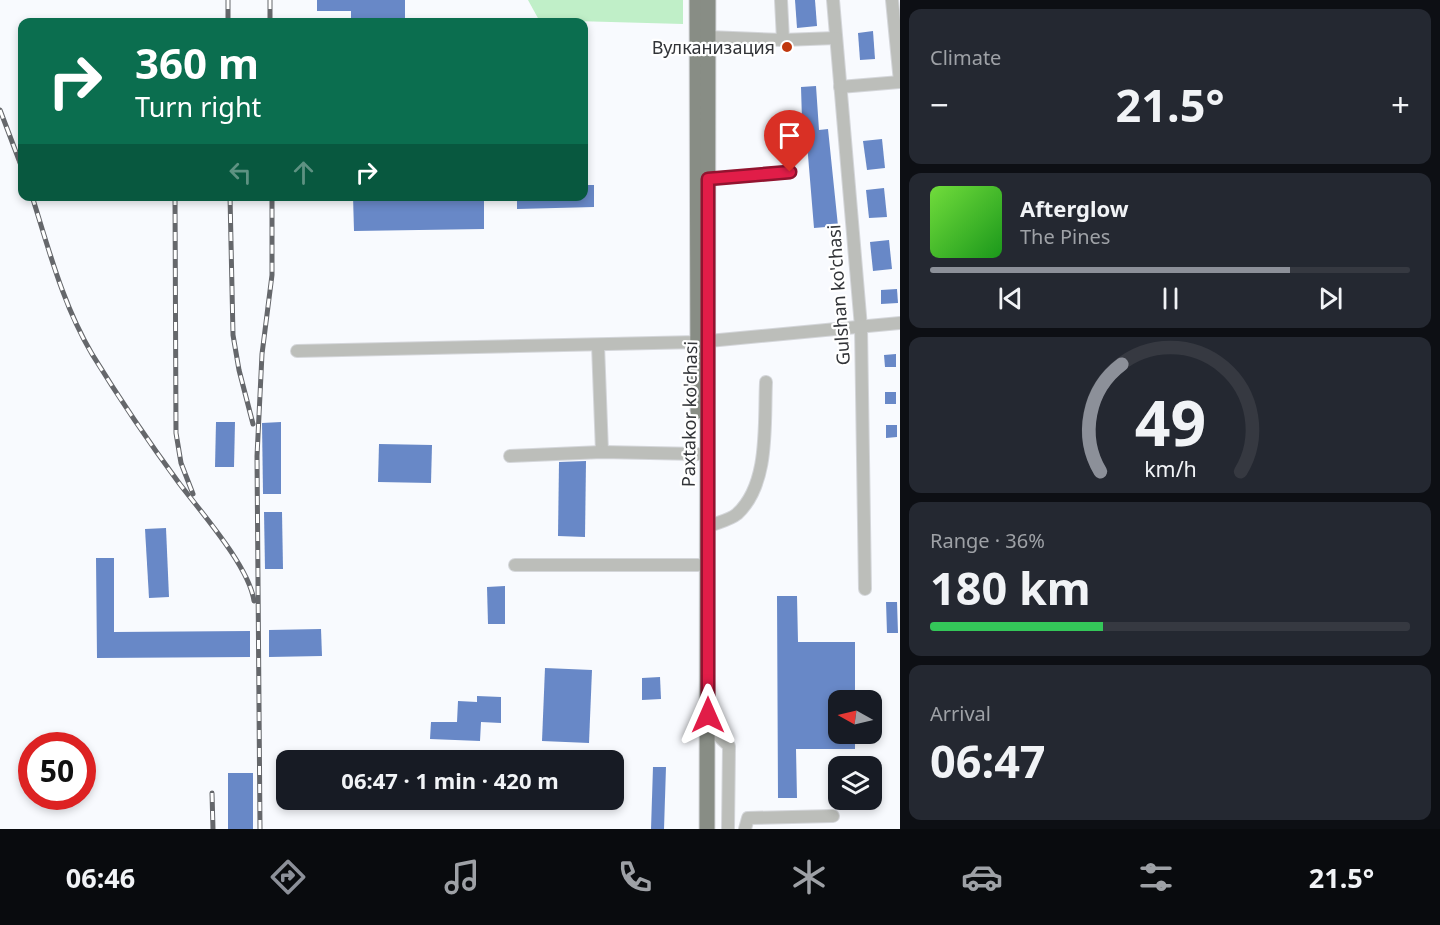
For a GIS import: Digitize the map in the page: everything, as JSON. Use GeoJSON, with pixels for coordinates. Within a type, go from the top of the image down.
{"type":"FeatureCollection","features":[{"type":"Feature","properties":{"kind":"main road","name":"Paxtakor ko'chasi"},"geometry":{"type":"LineString","coordinates":[[697,0],[707,527],[707,829]]}},
{"type":"Feature","properties":{"kind":"main road","name":"Paxtakor ko'chasi"},"geometry":{"type":"LineString","coordinates":[[698,829],[698,454],[708,179],[708,0]]}},
{"type":"Feature","properties":{"kind":"street"},"geometry":{"type":"LineString","coordinates":[[781,0],[783,40]]}},
{"type":"Feature","properties":{"kind":"street","name":"Gulshan ko'chasi"},"geometry":{"type":"LineString","coordinates":[[833,0],[861,327],[865,589]]}},
{"type":"Feature","properties":{"kind":"street"},"geometry":{"type":"LineString","coordinates":[[840,87],[900,82],[892,0]]}},
{"type":"Feature","properties":{"kind":"street"},"geometry":{"type":"LineString","coordinates":[[708,37],[783,40],[836,38]]}},
{"type":"Feature","properties":{"kind":"street"},"geometry":{"type":"LineString","coordinates":[[708,179],[790,172]]}},
{"type":"Feature","properties":{"kind":"street"},"geometry":{"type":"LineString","coordinates":[[297,351],[703,342],[900,323]]}},
{"type":"Feature","properties":{"kind":"street"},"geometry":{"type":"LineString","coordinates":[[598,345],[602,452]]}},
{"type":"Feature","properties":{"kind":"street"},"geometry":{"type":"LineString","coordinates":[[707,527],[736,515],[748,500],[762,468],[766,382]]}},
{"type":"Feature","properties":{"kind":"street"},"geometry":{"type":"LineString","coordinates":[[510,456],[602,452],[698,454]]}},
{"type":"Feature","properties":{"kind":"street"},"geometry":{"type":"LineString","coordinates":[[515,565],[698,565]]}},
{"type":"Feature","properties":{"kind":"street"},"geometry":{"type":"LineString","coordinates":[[708,726],[729,746],[728,829]]}},
{"type":"Feature","properties":{"kind":"street"},"geometry":{"type":"LineString","coordinates":[[745,829],[748,818],[832,816]]}},
{"type":"Feature","properties":{"kind":"green space"},"geometry":{"type":"Polygon","coordinates":[[[528,0],[683,0],[683,24],[588,21],[588,18],[538,18],[528,0]]]}},
{"type":"Feature","properties":{"kind":"building"},"geometry":{"type":"Polygon","coordinates":[[[317,0],[405,0],[405,18],[351,18],[351,11],[317,11],[317,0]]]}},
{"type":"Feature","properties":{"kind":"building"},"geometry":{"type":"Polygon","coordinates":[[[795,0],[815,0],[817,26],[797,28],[795,0]]]}},
{"type":"Feature","properties":{"kind":"building"},"geometry":{"type":"Polygon","coordinates":[[[873,31],[875,59],[860,60],[858,33],[873,31]]]}},
{"type":"Feature","properties":{"kind":"building"},"geometry":{"type":"Polygon","coordinates":[[[816,86],[819,130],[828,129],[838,226],[814,228],[805,119],[802,120],[801,87],[816,86]]]}},
{"type":"Feature","properties":{"kind":"building"},"geometry":{"type":"Polygon","coordinates":[[[882,139],[885,168],[867,170],[863,141],[882,139]]]}},
{"type":"Feature","properties":{"kind":"building"},"geometry":{"type":"Polygon","coordinates":[[[588,185],[594,185],[594,207],[517,209],[517,201],[588,201],[588,185]]]}},
{"type":"Feature","properties":{"kind":"building"},"geometry":{"type":"Polygon","coordinates":[[[884,188],[887,217],[869,218],[866,190],[884,188]]]}},
{"type":"Feature","properties":{"kind":"building"},"geometry":{"type":"Polygon","coordinates":[[[353,201],[484,201],[484,229],[354,231],[353,201]]]}},
{"type":"Feature","properties":{"kind":"building"},"geometry":{"type":"Polygon","coordinates":[[[889,240],[892,269],[873,271],[870,242],[889,240]]]}},
{"type":"Feature","properties":{"kind":"building"},"geometry":{"type":"Polygon","coordinates":[[[897,289],[898,303],[881,304],[881,290],[897,289]]]}},
{"type":"Feature","properties":{"kind":"building"},"geometry":{"type":"Polygon","coordinates":[[[896,354],[896,367],[885,367],[884,355],[896,354]]]}},
{"type":"Feature","properties":{"kind":"building"},"geometry":{"type":"Polygon","coordinates":[[[885,392],[896,392],[896,404],[885,404],[885,392]]]}},
{"type":"Feature","properties":{"kind":"building"},"geometry":{"type":"Polygon","coordinates":[[[216,422],[235,422],[234,467],[215,467],[216,422]]]}},
{"type":"Feature","properties":{"kind":"building"},"geometry":{"type":"Polygon","coordinates":[[[281,422],[281,494],[263,494],[262,423],[281,422]]]}},
{"type":"Feature","properties":{"kind":"building"},"geometry":{"type":"Polygon","coordinates":[[[886,425],[897,425],[897,437],[886,438],[886,425]]]}},
{"type":"Feature","properties":{"kind":"building"},"geometry":{"type":"Polygon","coordinates":[[[379,444],[432,445],[431,483],[378,482],[379,444]]]}},
{"type":"Feature","properties":{"kind":"building"},"geometry":{"type":"Polygon","coordinates":[[[586,461],[585,537],[558,536],[559,462],[586,461]]]}},
{"type":"Feature","properties":{"kind":"building"},"geometry":{"type":"Polygon","coordinates":[[[264,512],[282,512],[283,569],[265,569],[264,512]]]}},
{"type":"Feature","properties":{"kind":"building"},"geometry":{"type":"Polygon","coordinates":[[[166,528],[169,597],[149,598],[145,529],[166,528]]]}},
{"type":"Feature","properties":{"kind":"building"},"geometry":{"type":"Polygon","coordinates":[[[96,558],[114,558],[114,632],[250,631],[250,657],[97,658],[96,558]]]}},
{"type":"Feature","properties":{"kind":"building"},"geometry":{"type":"Polygon","coordinates":[[[505,586],[505,624],[488,624],[487,587],[505,586]]]}},
{"type":"Feature","properties":{"kind":"building"},"geometry":{"type":"Polygon","coordinates":[[[777,596],[797,596],[798,642],[855,642],[855,690],[828,690],[828,744],[855,744],[855,749],[796,749],[797,798],[778,798],[777,596]]]}},
{"type":"Feature","properties":{"kind":"building"},"geometry":{"type":"Polygon","coordinates":[[[886,602],[897,602],[898,633],[887,633],[886,602]]]}},
{"type":"Feature","properties":{"kind":"building"},"geometry":{"type":"Polygon","coordinates":[[[321,629],[322,656],[269,657],[269,630],[321,629]]]}},
{"type":"Feature","properties":{"kind":"building"},"geometry":{"type":"Polygon","coordinates":[[[545,668],[592,670],[589,743],[542,741],[545,668]]]}},
{"type":"Feature","properties":{"kind":"building"},"geometry":{"type":"Polygon","coordinates":[[[660,677],[661,699],[642,700],[642,678],[660,677]]]}},
{"type":"Feature","properties":{"kind":"building"},"geometry":{"type":"Polygon","coordinates":[[[477,696],[501,697],[501,723],[481,722],[480,741],[430,739],[431,722],[457,722],[458,701],[477,702],[477,696]]]}},
{"type":"Feature","properties":{"kind":"building"},"geometry":{"type":"Polygon","coordinates":[[[653,767],[666,767],[664,829],[651,829],[653,767]]]}},
{"type":"Feature","properties":{"kind":"building"},"geometry":{"type":"Polygon","coordinates":[[[228,773],[253,773],[253,829],[228,829],[228,773]]]}},
{"type":"Feature","properties":{"kind":"railway"},"geometry":{"type":"LineString","coordinates":[[228,0],[228,18]]}},
{"type":"Feature","properties":{"kind":"railway"},"geometry":{"type":"LineString","coordinates":[[270,0],[270,18]]}},
{"type":"Feature","properties":{"kind":"railway"},"geometry":{"type":"LineString","coordinates":[[0,110],[18,157]]}},
{"type":"Feature","properties":{"kind":"railway"},"geometry":{"type":"LineString","coordinates":[[34,201],[65,297],[92,354],[156,451],[234,556],[250,587],[254,601]]}},
{"type":"Feature","properties":{"kind":"railway"},"geometry":{"type":"LineString","coordinates":[[175,201],[176,433],[181,463],[193,494]]}},
{"type":"Feature","properties":{"kind":"railway"},"geometry":{"type":"LineString","coordinates":[[230,201],[233,335],[239,370],[253,424]]}},
{"type":"Feature","properties":{"kind":"railway"},"geometry":{"type":"LineString","coordinates":[[260,829],[257,456],[262,354],[272,275],[272,201]]}},
{"type":"Feature","properties":{"kind":"railway"},"geometry":{"type":"LineString","coordinates":[[212,793],[213,829]]}},
{"type":"Feature","properties":{"kind":"place","name":"Вулканизация"},"geometry":{"type":"Point","coordinates":[787,47]}},
{"type":"Feature","properties":{"kind":"route"},"geometry":{"type":"LineString","coordinates":[[708,715],[708,179],[790,172]]}}]}
